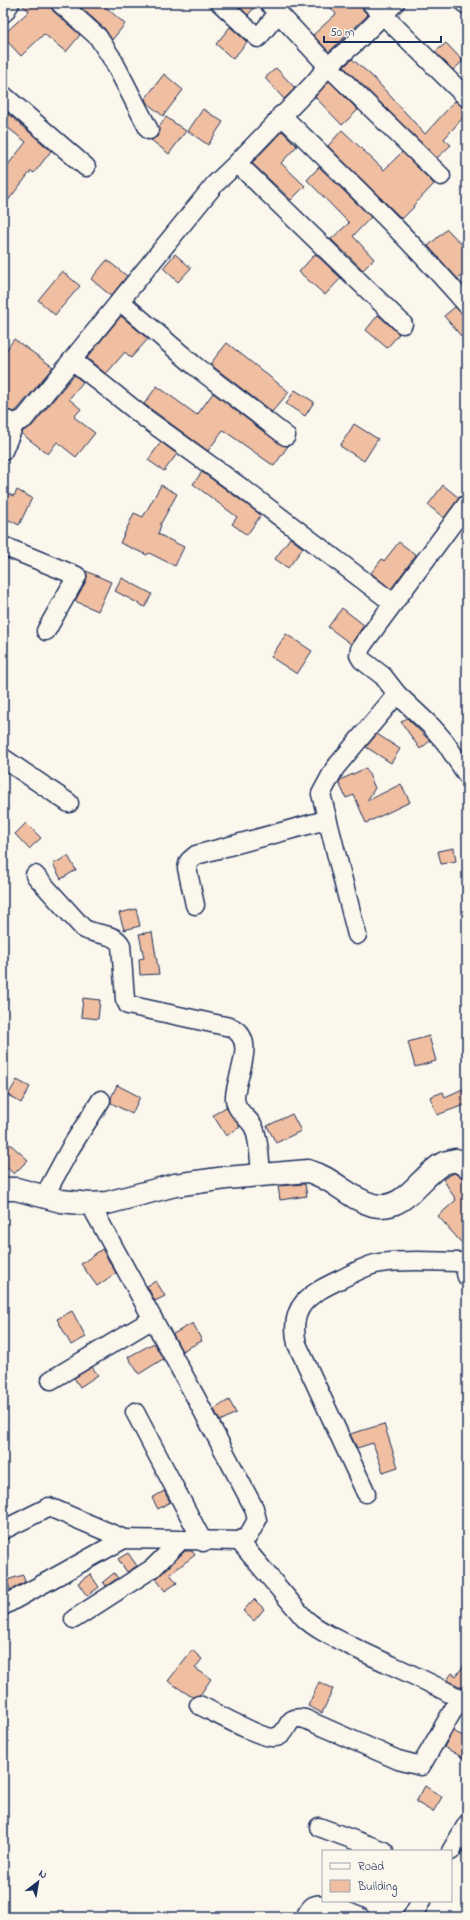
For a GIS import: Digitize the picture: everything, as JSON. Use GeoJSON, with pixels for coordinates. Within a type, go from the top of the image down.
{"type":"FeatureCollection","features":[{"type":"Feature","properties":{"kind":"street"},"geometry":{"type":"LineString","coordinates":[[3,11],[8,3]]}},
{"type":"Feature","properties":{"kind":"street"},"geometry":{"type":"LineString","coordinates":[[60,3],[98,37],[113,60],[149,130]]}},
{"type":"Feature","properties":{"kind":"street"},"geometry":{"type":"LineString","coordinates":[[220,3],[258,38],[273,8],[328,66],[441,176]]}},
{"type":"Feature","properties":{"kind":"street"},"geometry":{"type":"LineString","coordinates":[[3,451],[9,421],[24,419],[200,201],[328,66],[354,44],[383,7],[467,98]]}},
{"type":"Feature","properties":{"kind":"street"},"geometry":{"type":"LineString","coordinates":[[3,95],[86,168]]}},
{"type":"Feature","properties":{"kind":"street"},"geometry":{"type":"LineString","coordinates":[[281,115],[374,205],[437,270],[467,305]]}},
{"type":"Feature","properties":{"kind":"street"},"geometry":{"type":"LineString","coordinates":[[237,163],[403,324]]}},
{"type":"Feature","properties":{"kind":"street"},"geometry":{"type":"LineString","coordinates":[[120,301],[196,366],[286,436]]}},
{"type":"Feature","properties":{"kind":"street"},"geometry":{"type":"LineString","coordinates":[[72,360],[145,418],[246,491],[393,603]]}},
{"type":"Feature","properties":{"kind":"street"},"geometry":{"type":"LineString","coordinates":[[467,504],[425,563],[364,642],[360,649],[359,655],[362,660],[382,676],[397,694],[432,727],[445,742],[467,775]]}},
{"type":"Feature","properties":{"kind":"street"},"geometry":{"type":"LineString","coordinates":[[3,546],[77,576],[46,631]]}},
{"type":"Feature","properties":{"kind":"street"},"geometry":{"type":"LineString","coordinates":[[356,935],[326,820],[321,794],[335,768],[397,694]]}},
{"type":"Feature","properties":{"kind":"street"},"geometry":{"type":"LineString","coordinates":[[3,758],[69,803]]}},
{"type":"Feature","properties":{"kind":"street"},"geometry":{"type":"LineString","coordinates":[[195,905],[187,868],[189,861],[196,855],[326,820]]}},
{"type":"Feature","properties":{"kind":"street"},"geometry":{"type":"LineString","coordinates":[[35,875],[83,928],[89,932],[112,936],[118,940],[121,945],[125,999],[128,1006],[230,1027],[238,1030],[242,1036],[244,1050],[235,1096],[236,1106],[254,1128],[262,1175]]}},
{"type":"Feature","properties":{"kind":"street"},"geometry":{"type":"LineString","coordinates":[[45,1195],[71,1147],[101,1100]]}},
{"type":"Feature","properties":{"kind":"street"},"geometry":{"type":"LineString","coordinates":[[3,1189],[16,1189],[45,1195],[62,1201],[90,1204],[107,1203],[175,1185],[308,1171],[322,1174],[364,1202],[375,1206],[392,1204],[407,1196],[444,1163],[456,1160],[467,1166]]}},
{"type":"Feature","properties":{"kind":"street"},"geometry":{"type":"LineString","coordinates":[[3,1530],[49,1507],[124,1539],[203,1542],[239,1541],[248,1536],[257,1520],[254,1508],[90,1204]]}},
{"type":"Feature","properties":{"kind":"street"},"geometry":{"type":"LineString","coordinates":[[366,1493],[297,1344],[294,1334],[298,1310],[305,1300],[314,1293],[368,1266],[393,1262],[467,1266]]}},
{"type":"Feature","properties":{"kind":"street"},"geometry":{"type":"LineString","coordinates":[[51,1380],[153,1319]]}},
{"type":"Feature","properties":{"kind":"street"},"geometry":{"type":"LineString","coordinates":[[135,1412],[203,1542]]}},
{"type":"Feature","properties":{"kind":"street"},"geometry":{"type":"LineString","coordinates":[[3,1606],[124,1539]]}},
{"type":"Feature","properties":{"kind":"street"},"geometry":{"type":"LineString","coordinates":[[74,1619],[153,1568],[180,1541]]}},
{"type":"Feature","properties":{"kind":"street"},"geometry":{"type":"LineString","coordinates":[[199,1705],[269,1737],[276,1737],[282,1734],[292,1720],[297,1717],[305,1719],[398,1760],[416,1766],[421,1766],[463,1700],[313,1626],[304,1618],[239,1541]]}},
{"type":"Feature","properties":{"kind":"street"},"geometry":{"type":"LineString","coordinates":[[452,1850],[467,1824]]}},
{"type":"Feature","properties":{"kind":"street"},"geometry":{"type":"LineString","coordinates":[[319,1827],[381,1850]]}},
{"type":"Feature","properties":{"kind":"street"},"geometry":{"type":"LineString","coordinates":[[412,1917],[420,1902]]}},
{"type":"Feature","properties":{"kind":"street"},"geometry":{"type":"LineString","coordinates":[[305,1917],[310,1907],[316,1904],[325,1904],[360,1917]]}},
{"type":"Feature","properties":{"kind":"building"},"geometry":{"type":"Polygon","coordinates":[[[20,3],[50,3],[53,11],[80,35],[66,52],[44,34],[21,56],[3,37],[3,35],[29,11],[20,3]]]}},
{"type":"Feature","properties":{"kind":"building"},"geometry":{"type":"Polygon","coordinates":[[[76,3],[101,3],[125,24],[112,40],[105,29],[76,3]]]}},
{"type":"Feature","properties":{"kind":"building"},"geometry":{"type":"Polygon","coordinates":[[[236,3],[258,3],[248,15],[236,3]]]}},
{"type":"Feature","properties":{"kind":"building"},"geometry":{"type":"Polygon","coordinates":[[[326,3],[361,3],[363,10],[368,15],[329,52],[313,35],[336,14],[326,3]]]}},
{"type":"Feature","properties":{"kind":"building"},"geometry":{"type":"Polygon","coordinates":[[[230,27],[247,42],[233,59],[216,44],[230,27]]]}},
{"type":"Feature","properties":{"kind":"building"},"geometry":{"type":"Polygon","coordinates":[[[446,43],[463,61],[453,70],[435,52],[446,43]]]}},
{"type":"Feature","properties":{"kind":"building"},"geometry":{"type":"Polygon","coordinates":[[[352,59],[372,76],[425,134],[455,101],[465,108],[467,113],[444,139],[451,145],[437,158],[344,67],[352,59]]]}},
{"type":"Feature","properties":{"kind":"building"},"geometry":{"type":"Polygon","coordinates":[[[276,68],[295,88],[284,99],[265,78],[276,68]]]}},
{"type":"Feature","properties":{"kind":"building"},"geometry":{"type":"Polygon","coordinates":[[[164,74],[183,90],[163,116],[147,103],[145,99],[164,74]]]}},
{"type":"Feature","properties":{"kind":"building"},"geometry":{"type":"Polygon","coordinates":[[[329,81],[358,110],[342,125],[315,97],[329,81]]]}},
{"type":"Feature","properties":{"kind":"building"},"geometry":{"type":"Polygon","coordinates":[[[3,109],[51,151],[34,173],[31,171],[3,207],[3,171],[26,142],[3,124],[3,109]]]}},
{"type":"Feature","properties":{"kind":"building"},"geometry":{"type":"Polygon","coordinates":[[[203,109],[223,122],[208,145],[188,131],[203,109]]]}},
{"type":"Feature","properties":{"kind":"building"},"geometry":{"type":"Polygon","coordinates":[[[166,117],[186,131],[169,154],[151,140],[158,136],[159,127],[166,117]]]}},
{"type":"Feature","properties":{"kind":"building"},"geometry":{"type":"Polygon","coordinates":[[[342,130],[384,170],[402,152],[434,184],[402,219],[328,146],[342,130]]]}},
{"type":"Feature","properties":{"kind":"building"},"geometry":{"type":"Polygon","coordinates":[[[282,131],[297,146],[281,163],[305,186],[291,200],[252,163],[282,131]]]}},
{"type":"Feature","properties":{"kind":"building"},"geometry":{"type":"Polygon","coordinates":[[[319,167],[371,217],[353,236],[374,259],[363,270],[331,239],[349,223],[307,180],[319,167]]]}},
{"type":"Feature","properties":{"kind":"building"},"geometry":{"type":"Polygon","coordinates":[[[447,229],[467,250],[467,271],[458,279],[428,246],[447,229]]]}},
{"type":"Feature","properties":{"kind":"building"},"geometry":{"type":"Polygon","coordinates":[[[175,254],[191,268],[178,282],[163,268],[175,254]]]}},
{"type":"Feature","properties":{"kind":"building"},"geometry":{"type":"Polygon","coordinates":[[[315,254],[341,278],[325,295],[299,272],[315,254]]]}},
{"type":"Feature","properties":{"kind":"building"},"geometry":{"type":"Polygon","coordinates":[[[107,260],[127,276],[111,296],[91,279],[107,260]]]}},
{"type":"Feature","properties":{"kind":"building"},"geometry":{"type":"Polygon","coordinates":[[[62,271],[80,286],[55,315],[38,300],[62,271]]]}},
{"type":"Feature","properties":{"kind":"building"},"geometry":{"type":"Polygon","coordinates":[[[455,307],[463,315],[467,315],[467,343],[444,316],[455,307]]]}},
{"type":"Feature","properties":{"kind":"building"},"geometry":{"type":"Polygon","coordinates":[[[378,315],[399,334],[387,348],[366,330],[378,315]]]}},
{"type":"Feature","properties":{"kind":"building"},"geometry":{"type":"Polygon","coordinates":[[[121,316],[148,339],[131,358],[125,352],[106,374],[87,358],[121,316]]]}},
{"type":"Feature","properties":{"kind":"building"},"geometry":{"type":"Polygon","coordinates":[[[14,339],[53,367],[14,412],[3,409],[3,355],[14,339]]]}},
{"type":"Feature","properties":{"kind":"building"},"geometry":{"type":"Polygon","coordinates":[[[227,343],[289,392],[272,412],[210,364],[227,343]]]}},
{"type":"Feature","properties":{"kind":"building"},"geometry":{"type":"Polygon","coordinates":[[[74,375],[83,382],[69,399],[81,409],[74,417],[95,433],[76,457],[57,442],[48,454],[22,434],[23,431],[32,426],[74,375]]]}},
{"type":"Feature","properties":{"kind":"building"},"geometry":{"type":"Polygon","coordinates":[[[157,386],[197,415],[213,393],[280,444],[288,446],[274,466],[223,430],[208,451],[144,404],[157,386]]]}},
{"type":"Feature","properties":{"kind":"building"},"geometry":{"type":"Polygon","coordinates":[[[295,390],[314,402],[305,416],[286,404],[295,390]]]}},
{"type":"Feature","properties":{"kind":"building"},"geometry":{"type":"Polygon","coordinates":[[[354,424],[378,439],[364,461],[340,446],[354,424]]]}},
{"type":"Feature","properties":{"kind":"building"},"geometry":{"type":"Polygon","coordinates":[[[161,442],[177,454],[164,471],[148,460],[161,442]]]}},
{"type":"Feature","properties":{"kind":"building"},"geometry":{"type":"Polygon","coordinates":[[[202,472],[261,515],[247,535],[232,524],[237,517],[193,484],[202,472]]]}},
{"type":"Feature","properties":{"kind":"building"},"geometry":{"type":"Polygon","coordinates":[[[161,485],[177,494],[160,525],[158,534],[184,547],[175,566],[149,553],[147,555],[120,543],[134,513],[143,517],[161,485]]]}},
{"type":"Feature","properties":{"kind":"building"},"geometry":{"type":"Polygon","coordinates":[[[443,485],[459,498],[444,518],[428,505],[443,485]]]}},
{"type":"Feature","properties":{"kind":"building"},"geometry":{"type":"Polygon","coordinates":[[[17,490],[32,498],[19,525],[3,517],[3,492],[14,496],[17,490]]]}},
{"type":"Feature","properties":{"kind":"building"},"geometry":{"type":"Polygon","coordinates":[[[290,538],[303,548],[288,568],[275,559],[290,538]]]}},
{"type":"Feature","properties":{"kind":"building"},"geometry":{"type":"Polygon","coordinates":[[[399,542],[416,555],[391,589],[371,573],[382,559],[384,561],[399,542]]]}},
{"type":"Feature","properties":{"kind":"building"},"geometry":{"type":"Polygon","coordinates":[[[86,571],[111,582],[98,611],[75,601],[86,581],[86,571]]]}},
{"type":"Feature","properties":{"kind":"building"},"geometry":{"type":"Polygon","coordinates":[[[122,578],[152,594],[145,607],[115,591],[122,578]]]}},
{"type":"Feature","properties":{"kind":"building"},"geometry":{"type":"Polygon","coordinates":[[[342,608],[364,625],[351,644],[328,627],[342,608]]]}},
{"type":"Feature","properties":{"kind":"building"},"geometry":{"type":"Polygon","coordinates":[[[286,634],[312,651],[297,674],[271,657],[286,634]]]}},
{"type":"Feature","properties":{"kind":"building"},"geometry":{"type":"Polygon","coordinates":[[[407,718],[430,741],[420,749],[401,722],[407,718]]]}},
{"type":"Feature","properties":{"kind":"building"},"geometry":{"type":"Polygon","coordinates":[[[377,734],[400,749],[391,763],[366,747],[377,734]]]}},
{"type":"Feature","properties":{"kind":"building"},"geometry":{"type":"Polygon","coordinates":[[[366,768],[375,788],[367,801],[401,784],[410,802],[366,823],[354,795],[346,798],[339,783],[340,780],[366,768]]]}},
{"type":"Feature","properties":{"kind":"building"},"geometry":{"type":"Polygon","coordinates":[[[26,823],[41,838],[29,849],[15,834],[26,823]]]}},
{"type":"Feature","properties":{"kind":"building"},"geometry":{"type":"Polygon","coordinates":[[[454,848],[456,861],[441,864],[438,851],[454,848]]]}},
{"type":"Feature","properties":{"kind":"building"},"geometry":{"type":"Polygon","coordinates":[[[68,856],[76,870],[61,879],[53,864],[68,856]]]}},
{"type":"Feature","properties":{"kind":"building"},"geometry":{"type":"Polygon","coordinates":[[[136,909],[140,926],[124,930],[119,913],[136,909]]]}},
{"type":"Feature","properties":{"kind":"building"},"geometry":{"type":"Polygon","coordinates":[[[152,932],[159,974],[140,975],[139,959],[144,958],[139,934],[152,932]]]}},
{"type":"Feature","properties":{"kind":"building"},"geometry":{"type":"Polygon","coordinates":[[[83,998],[100,1000],[98,1019],[81,1017],[83,998]]]}},
{"type":"Feature","properties":{"kind":"building"},"geometry":{"type":"Polygon","coordinates":[[[429,1036],[436,1061],[415,1067],[408,1042],[429,1036]]]}},
{"type":"Feature","properties":{"kind":"building"},"geometry":{"type":"Polygon","coordinates":[[[17,1080],[30,1087],[21,1103],[8,1095],[17,1080]]]}},
{"type":"Feature","properties":{"kind":"building"},"geometry":{"type":"Polygon","coordinates":[[[117,1085],[140,1097],[132,1114],[111,1103],[111,1098],[117,1085]]]}},
{"type":"Feature","properties":{"kind":"building"},"geometry":{"type":"Polygon","coordinates":[[[467,1087],[467,1104],[437,1115],[430,1097],[443,1092],[445,1097],[467,1087]]]}},
{"type":"Feature","properties":{"kind":"building"},"geometry":{"type":"Polygon","coordinates":[[[226,1107],[240,1127],[226,1136],[213,1115],[226,1107]]]}},
{"type":"Feature","properties":{"kind":"building"},"geometry":{"type":"Polygon","coordinates":[[[292,1114],[301,1131],[276,1143],[267,1126],[292,1114]]]}},
{"type":"Feature","properties":{"kind":"building"},"geometry":{"type":"Polygon","coordinates":[[[10,1144],[28,1160],[14,1174],[3,1164],[3,1151],[10,1144]]]}},
{"type":"Feature","properties":{"kind":"building"},"geometry":{"type":"Polygon","coordinates":[[[454,1173],[464,1178],[467,1182],[467,1249],[438,1216],[456,1200],[443,1179],[454,1173]]]}},
{"type":"Feature","properties":{"kind":"building"},"geometry":{"type":"Polygon","coordinates":[[[305,1184],[307,1196],[280,1200],[278,1186],[305,1184]]]}},
{"type":"Feature","properties":{"kind":"building"},"geometry":{"type":"Polygon","coordinates":[[[102,1249],[116,1273],[97,1286],[81,1264],[102,1249]]]}},
{"type":"Feature","properties":{"kind":"building"},"geometry":{"type":"Polygon","coordinates":[[[156,1281],[165,1296],[155,1301],[147,1286],[156,1281]]]}},
{"type":"Feature","properties":{"kind":"building"},"geometry":{"type":"Polygon","coordinates":[[[72,1311],[86,1337],[71,1345],[57,1319],[72,1311]]]}},
{"type":"Feature","properties":{"kind":"building"},"geometry":{"type":"Polygon","coordinates":[[[193,1323],[202,1341],[182,1351],[173,1334],[193,1323]]]}},
{"type":"Feature","properties":{"kind":"building"},"geometry":{"type":"Polygon","coordinates":[[[154,1343],[163,1359],[139,1374],[128,1357],[154,1343]]]}},
{"type":"Feature","properties":{"kind":"building"},"geometry":{"type":"Polygon","coordinates":[[[92,1367],[98,1375],[80,1387],[74,1378],[92,1367]]]}},
{"type":"Feature","properties":{"kind":"building"},"geometry":{"type":"Polygon","coordinates":[[[229,1400],[236,1413],[220,1421],[214,1409],[229,1400]]]}},
{"type":"Feature","properties":{"kind":"building"},"geometry":{"type":"Polygon","coordinates":[[[384,1424],[398,1467],[383,1472],[373,1443],[357,1448],[350,1434],[384,1424]]]}},
{"type":"Feature","properties":{"kind":"building"},"geometry":{"type":"Polygon","coordinates":[[[164,1491],[170,1502],[158,1509],[152,1498],[164,1491]]]}},
{"type":"Feature","properties":{"kind":"building"},"geometry":{"type":"Polygon","coordinates":[[[185,1551],[192,1551],[195,1555],[170,1574],[177,1583],[165,1591],[156,1579],[185,1551]]]}},
{"type":"Feature","properties":{"kind":"building"},"geometry":{"type":"Polygon","coordinates":[[[128,1553],[137,1566],[127,1572],[118,1559],[128,1553]]]}},
{"type":"Feature","properties":{"kind":"building"},"geometry":{"type":"Polygon","coordinates":[[[114,1573],[118,1578],[106,1586],[103,1582],[114,1573]]]}},
{"type":"Feature","properties":{"kind":"building"},"geometry":{"type":"Polygon","coordinates":[[[90,1574],[99,1587],[87,1596],[78,1583],[90,1574]]]}},
{"type":"Feature","properties":{"kind":"building"},"geometry":{"type":"Polygon","coordinates":[[[23,1575],[25,1582],[10,1590],[7,1580],[23,1575]]]}},
{"type":"Feature","properties":{"kind":"building"},"geometry":{"type":"Polygon","coordinates":[[[254,1599],[264,1609],[254,1621],[243,1611],[254,1599]]]}},
{"type":"Feature","properties":{"kind":"building"},"geometry":{"type":"Polygon","coordinates":[[[192,1650],[202,1659],[195,1668],[211,1679],[200,1695],[192,1697],[168,1681],[192,1650]]]}},
{"type":"Feature","properties":{"kind":"building"},"geometry":{"type":"Polygon","coordinates":[[[467,1661],[467,1686],[465,1689],[447,1680],[452,1673],[456,1676],[467,1661]]]}},
{"type":"Feature","properties":{"kind":"building"},"geometry":{"type":"Polygon","coordinates":[[[319,1682],[333,1689],[322,1713],[308,1706],[319,1682]]]}},
{"type":"Feature","properties":{"kind":"building"},"geometry":{"type":"Polygon","coordinates":[[[453,1731],[467,1738],[467,1760],[444,1747],[453,1731]]]}},
{"type":"Feature","properties":{"kind":"building"},"geometry":{"type":"Polygon","coordinates":[[[425,1786],[442,1797],[433,1812],[416,1802],[425,1786]]]}}]}
